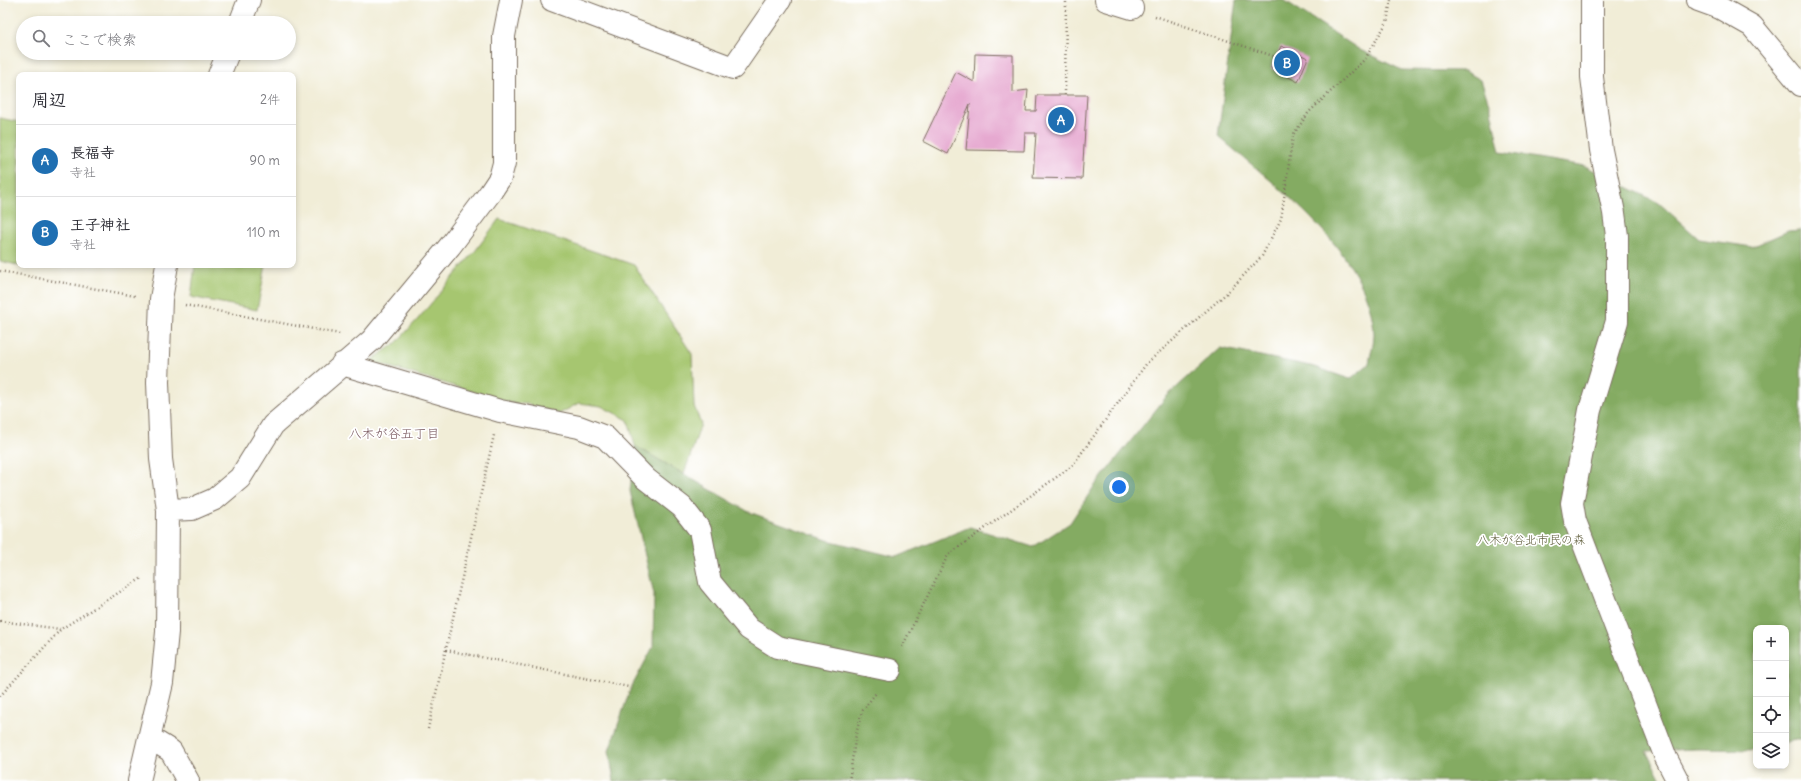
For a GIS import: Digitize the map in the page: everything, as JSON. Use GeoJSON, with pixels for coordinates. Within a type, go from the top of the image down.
{"type":"FeatureCollection","features":[{"type":"Feature","properties":{"kind":"street"},"geometry":{"type":"LineString","coordinates":[[243,16],[249,0]]}},
{"type":"Feature","properties":{"kind":"street"},"geometry":{"type":"LineString","coordinates":[[168,510],[192,509],[215,499],[240,478],[273,425],[342,364],[372,340],[450,246],[500,178],[504,163],[504,36],[511,0]]}},
{"type":"Feature","properties":{"kind":"street"},"geometry":{"type":"LineString","coordinates":[[552,0],[733,68],[780,0]]}},
{"type":"Feature","properties":{"kind":"street"},"geometry":{"type":"LineString","coordinates":[[1106,0],[1132,8]]}},
{"type":"Feature","properties":{"kind":"street"},"geometry":{"type":"LineString","coordinates":[[1592,0],[1592,77],[1601,150],[1617,236],[1617,321],[1590,410],[1572,503],[1575,521],[1580,536],[1666,758],[1678,781]]}},
{"type":"Feature","properties":{"kind":"street"},"geometry":{"type":"LineString","coordinates":[[1698,0],[1720,8],[1752,26],[1801,85]]}},
{"type":"Feature","properties":{"kind":"street"},"geometry":{"type":"LineString","coordinates":[[220,72],[225,60]]}},
{"type":"Feature","properties":{"kind":"street"},"geometry":{"type":"LineString","coordinates":[[139,781],[162,683],[167,632],[168,510],[161,459],[158,382],[161,299],[166,268]]}},
{"type":"Feature","properties":{"kind":"street"},"geometry":{"type":"LineString","coordinates":[[342,364],[500,411],[579,427],[605,437],[646,479],[682,507],[700,530],[710,582],[749,629],[777,647],[890,670]]}},
{"type":"Feature","properties":{"kind":"street"},"geometry":{"type":"LineString","coordinates":[[150,738],[171,751],[188,781]]}},
{"type":"Feature","properties":{"kind":"path"},"geometry":{"type":"LineString","coordinates":[[1065,95],[1066,0]]}},
{"type":"Feature","properties":{"kind":"path"},"geometry":{"type":"LineString","coordinates":[[849,781],[856,734],[862,711],[882,686],[948,555],[1072,466],[1146,363],[1223,296],[1262,256],[1281,219],[1293,136],[1309,112],[1366,59],[1387,22],[1391,0]]}},
{"type":"Feature","properties":{"kind":"path"},"geometry":{"type":"LineString","coordinates":[[1132,8],[1276,57]]}},
{"type":"Feature","properties":{"kind":"path"},"geometry":{"type":"LineString","coordinates":[[428,729],[500,411]]}},
{"type":"Feature","properties":{"kind":"path"},"geometry":{"type":"LineString","coordinates":[[0,696],[61,629],[142,578],[148,575],[168,574]]}},
{"type":"Feature","properties":{"kind":"path"},"geometry":{"type":"LineString","coordinates":[[0,621],[61,629]]}},
{"type":"Feature","properties":{"kind":"path"},"geometry":{"type":"LineString","coordinates":[[446,650],[629,687]]}},
{"type":"Feature","properties":{"kind":"green space","name":"八木が谷北市民の森"},"geometry":{"type":"Polygon","coordinates":[[[1236,0],[1284,0],[1360,50],[1402,70],[1465,71],[1481,80],[1491,110],[1500,152],[1585,166],[1659,203],[1699,239],[1752,247],[1788,231],[1801,230],[1801,739],[1795,739],[1789,742],[1789,625],[1753,625],[1753,750],[1698,749],[1646,751],[1662,781],[614,781],[609,751],[630,690],[653,647],[654,594],[630,491],[635,446],[749,512],[827,540],[896,557],[970,527],[1033,547],[1070,523],[1093,488],[1166,397],[1220,348],[1311,366],[1350,379],[1369,364],[1374,334],[1369,304],[1356,276],[1338,249],[1316,223],[1266,176],[1218,136],[1236,0]]]}},
{"type":"Feature","properties":{"kind":"green space"},"geometry":{"type":"Polygon","coordinates":[[[0,118],[16,121],[16,265],[0,261],[0,118]]]}},
{"type":"Feature","properties":{"kind":"green space"},"geometry":{"type":"Polygon","coordinates":[[[499,219],[634,265],[692,354],[694,406],[701,424],[684,474],[635,446],[628,420],[601,406],[579,403],[559,414],[528,404],[511,403],[370,361],[396,343],[418,319],[476,250],[499,219]]]}},
{"type":"Feature","properties":{"kind":"green space"},"geometry":{"type":"Polygon","coordinates":[[[195,268],[265,268],[257,310],[191,297],[195,268]]]}},
{"type":"Feature","properties":{"kind":"building"},"geometry":{"type":"Polygon","coordinates":[[[1281,46],[1308,58],[1298,82],[1271,68],[1281,46]]]}},
{"type":"Feature","properties":{"kind":"building"},"geometry":{"type":"Polygon","coordinates":[[[975,54],[1013,55],[1013,92],[1028,90],[1026,111],[1036,111],[1037,95],[1087,95],[1082,179],[1033,178],[1036,133],[1025,133],[1024,151],[966,150],[970,104],[948,154],[923,141],[956,72],[974,82],[975,54]]]}},
{"type":"Feature","properties":{"kind":"place","name":"王子神社"},"geometry":{"type":"Point","coordinates":[1287,63]}},
{"type":"Feature","properties":{"kind":"place","name":"長福寺"},"geometry":{"type":"Point","coordinates":[1061,120]}},
{"type":"Feature","properties":{"kind":"district","name":"八木が谷五丁目"},"geometry":{"type":"Point","coordinates":[394,433]}}]}
